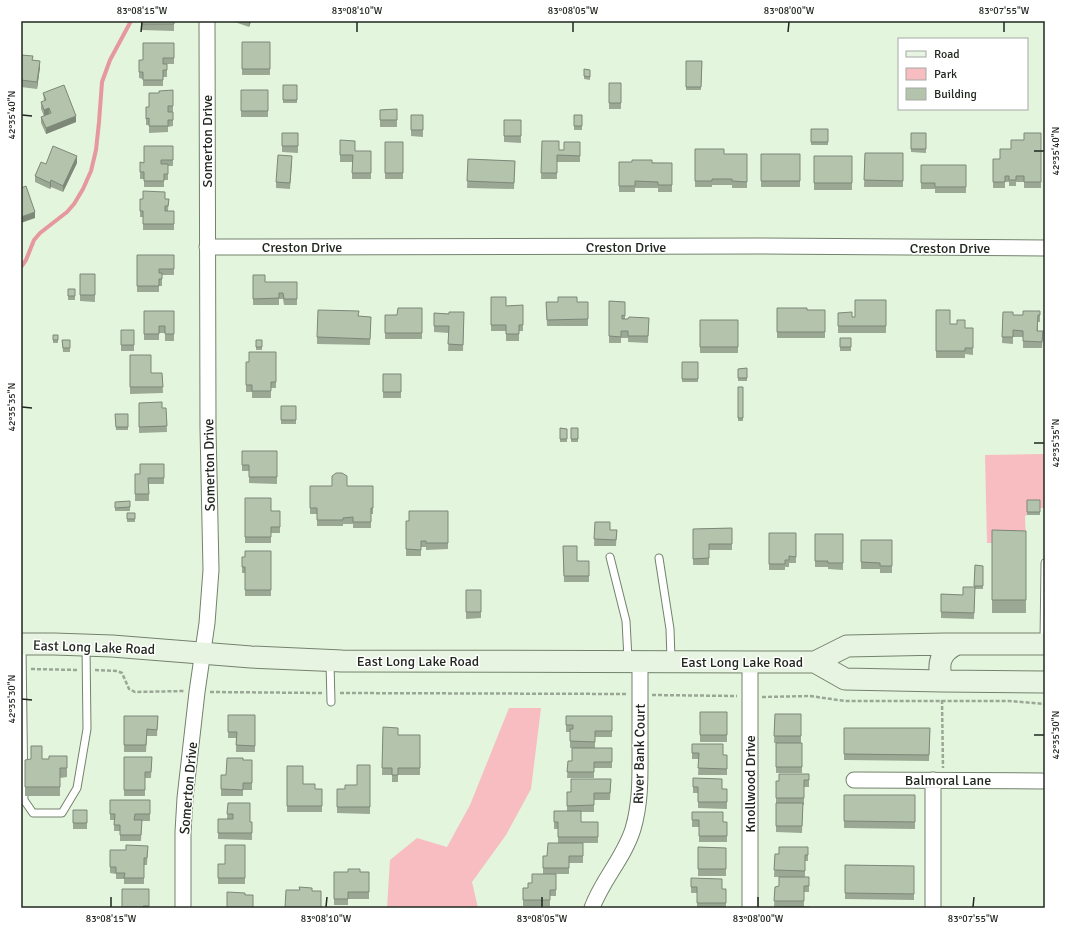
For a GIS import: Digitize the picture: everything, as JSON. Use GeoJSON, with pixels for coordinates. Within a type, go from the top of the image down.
{"type":"FeatureCollection","features":[{"type":"Feature","properties":{"kind":"main road","name":"East Long Lake Road"},"geometry":{"type":"LineString","coordinates":[[21,644],[86,645],[258,658],[330,660],[815,662],[847,646],[1044,644]]}},
{"type":"Feature","properties":{"kind":"main road"},"geometry":{"type":"LineString","coordinates":[[942,691],[940,670],[942,657],[949,648],[957,644]]}},
{"type":"Feature","properties":{"kind":"main road","name":"East Long Lake Road"},"geometry":{"type":"LineString","coordinates":[[815,662],[846,679],[942,691],[1045,682]]}},
{"type":"Feature","properties":{"kind":"street","name":"Somerton Drive"},"geometry":{"type":"LineString","coordinates":[[183,908],[183,832],[185,798],[207,623],[211,570],[208,428],[207,21]]}},
{"type":"Feature","properties":{"kind":"street","name":"Creston Drive"},"geometry":{"type":"LineString","coordinates":[[207,247],[770,246],[1045,248]]}},
{"type":"Feature","properties":{"kind":"street","name":"River Bank Court"},"geometry":{"type":"LineString","coordinates":[[592,908],[627,844],[633,830],[638,810],[640,786],[634,661]]}},
{"type":"Feature","properties":{"kind":"street","name":"Knollwood Drive"},"geometry":{"type":"LineString","coordinates":[[750,661],[750,908]]}},
{"type":"Feature","properties":{"kind":"street","name":"Balmoral Lane"},"geometry":{"type":"LineString","coordinates":[[854,780],[1042,781]]}},
{"type":"Feature","properties":{"kind":"street"},"geometry":{"type":"LineString","coordinates":[[933,908],[938,780]]}},
{"type":"Feature","properties":{"kind":"lane"},"geometry":{"type":"LineString","coordinates":[[610,557],[634,661]]}},
{"type":"Feature","properties":{"kind":"lane"},"geometry":{"type":"LineString","coordinates":[[659,558],[670,629],[671,662]]}},
{"type":"Feature","properties":{"kind":"lane"},"geometry":{"type":"LineString","coordinates":[[1044,644],[1045,563]]}},
{"type":"Feature","properties":{"kind":"lane"},"geometry":{"type":"LineString","coordinates":[[21,644],[24,800],[33,813],[62,813],[77,788],[87,729],[86,645]]}},
{"type":"Feature","properties":{"kind":"lane"},"geometry":{"type":"LineString","coordinates":[[330,660],[331,702]]}},
{"type":"Feature","properties":{"kind":"path"},"geometry":{"type":"LineString","coordinates":[[26,669],[52,668],[81,670]]}},
{"type":"Feature","properties":{"kind":"path"},"geometry":{"type":"LineString","coordinates":[[90,670],[117,671],[122,673],[129,689],[135,692],[189,692]]}},
{"type":"Feature","properties":{"kind":"path"},"geometry":{"type":"LineString","coordinates":[[761,697],[810,696],[846,701],[942,691],[1010,701],[1045,704]]}},
{"type":"Feature","properties":{"kind":"path"},"geometry":{"type":"LineString","coordinates":[[938,780],[942,691]]}},
{"type":"Feature","properties":{"kind":"path"},"geometry":{"type":"LineString","coordinates":[[206,692],[631,694]]}},
{"type":"Feature","properties":{"kind":"path"},"geometry":{"type":"LineString","coordinates":[[649,695],[739,696]]}},
{"type":"Feature","properties":{"kind":"green space"},"geometry":{"type":"Polygon","coordinates":[[[1045,454],[1045,508],[1040,508],[1027,503],[1027,515],[1025,516],[1026,543],[987,543],[985,455],[1045,454]]]}},
{"type":"Feature","properties":{"kind":"green space"},"geometry":{"type":"Polygon","coordinates":[[[509,708],[541,708],[531,789],[506,835],[472,882],[478,908],[387,908],[390,860],[417,838],[447,847],[470,805],[509,708]]]}},
{"type":"Feature","properties":{"kind":"building"},"geometry":{"type":"Polygon","coordinates":[[[142,21],[174,21],[174,24],[142,24],[142,21]]]}},
{"type":"Feature","properties":{"kind":"building"},"geometry":{"type":"Polygon","coordinates":[[[242,42],[270,42],[270,69],[242,69],[242,42]]]}},
{"type":"Feature","properties":{"kind":"building"},"geometry":{"type":"Polygon","coordinates":[[[143,43],[174,43],[174,58],[163,58],[163,64],[167,64],[167,70],[163,70],[163,80],[143,80],[143,72],[139,72],[139,60],[143,60],[143,43]]]}},
{"type":"Feature","properties":{"kind":"building"},"geometry":{"type":"Polygon","coordinates":[[[21,55],[33,56],[32,60],[40,61],[37,82],[21,80],[21,55]]]}},
{"type":"Feature","properties":{"kind":"building"},"geometry":{"type":"Polygon","coordinates":[[[686,61],[702,61],[701,87],[686,87],[686,61]]]}},
{"type":"Feature","properties":{"kind":"building"},"geometry":{"type":"Polygon","coordinates":[[[584,69],[590,70],[590,77],[584,76],[584,69]]]}},
{"type":"Feature","properties":{"kind":"building"},"geometry":{"type":"Polygon","coordinates":[[[609,83],[621,83],[621,103],[609,103],[609,83]]]}},
{"type":"Feature","properties":{"kind":"building"},"geometry":{"type":"Polygon","coordinates":[[[64,85],[76,116],[46,128],[41,117],[51,113],[49,108],[44,110],[41,102],[46,100],[43,93],[64,85]]]}},
{"type":"Feature","properties":{"kind":"building"},"geometry":{"type":"Polygon","coordinates":[[[283,85],[297,85],[297,100],[283,100],[283,85]]]}},
{"type":"Feature","properties":{"kind":"building"},"geometry":{"type":"Polygon","coordinates":[[[173,90],[173,106],[168,106],[168,112],[173,112],[173,120],[168,120],[168,126],[149,126],[149,118],[146,119],[146,107],[149,107],[149,93],[159,93],[159,91],[173,90]]]}},
{"type":"Feature","properties":{"kind":"building"},"geometry":{"type":"Polygon","coordinates":[[[241,90],[268,90],[268,111],[241,111],[241,90]]]}},
{"type":"Feature","properties":{"kind":"building"},"geometry":{"type":"Polygon","coordinates":[[[397,109],[397,120],[380,120],[380,110],[397,109]]]}},
{"type":"Feature","properties":{"kind":"building"},"geometry":{"type":"Polygon","coordinates":[[[411,115],[423,115],[423,130],[411,130],[411,115]]]}},
{"type":"Feature","properties":{"kind":"building"},"geometry":{"type":"Polygon","coordinates":[[[574,115],[582,115],[582,126],[574,126],[574,115]]]}},
{"type":"Feature","properties":{"kind":"building"},"geometry":{"type":"Polygon","coordinates":[[[504,120],[521,120],[521,136],[504,136],[504,120]]]}},
{"type":"Feature","properties":{"kind":"building"},"geometry":{"type":"Polygon","coordinates":[[[811,129],[828,129],[828,142],[811,142],[811,129]]]}},
{"type":"Feature","properties":{"kind":"building"},"geometry":{"type":"Polygon","coordinates":[[[282,133],[298,133],[298,146],[282,146],[282,133]]]}},
{"type":"Feature","properties":{"kind":"building"},"geometry":{"type":"Polygon","coordinates":[[[911,133],[926,133],[926,149],[911,149],[911,133]]]}},
{"type":"Feature","properties":{"kind":"building"},"geometry":{"type":"Polygon","coordinates":[[[1024,133],[1041,133],[1041,182],[1024,182],[1024,176],[1016,176],[1016,180],[1009,180],[1009,176],[1005,176],[1005,182],[993,182],[993,159],[1000,159],[1000,149],[1011,149],[1011,140],[1024,140],[1024,133]]]}},
{"type":"Feature","properties":{"kind":"building"},"geometry":{"type":"Polygon","coordinates":[[[340,140],[355,141],[355,151],[371,151],[371,173],[352,173],[353,155],[340,155],[340,140]]]}},
{"type":"Feature","properties":{"kind":"building"},"geometry":{"type":"Polygon","coordinates":[[[542,141],[559,141],[559,150],[564,150],[564,142],[580,142],[580,156],[557,155],[557,173],[541,173],[542,141]]]}},
{"type":"Feature","properties":{"kind":"building"},"geometry":{"type":"Polygon","coordinates":[[[385,142],[403,142],[403,173],[385,173],[385,142]]]}},
{"type":"Feature","properties":{"kind":"building"},"geometry":{"type":"Polygon","coordinates":[[[53,146],[77,156],[63,186],[51,180],[50,183],[35,176],[41,162],[46,164],[53,146]]]}},
{"type":"Feature","properties":{"kind":"building"},"geometry":{"type":"Polygon","coordinates":[[[144,146],[173,146],[173,160],[161,160],[161,164],[168,164],[168,174],[164,174],[164,181],[144,181],[144,172],[140,172],[140,162],[144,163],[144,146]]]}},
{"type":"Feature","properties":{"kind":"building"},"geometry":{"type":"Polygon","coordinates":[[[695,149],[724,149],[724,154],[747,154],[747,182],[732,181],[732,179],[695,181],[695,149]]]}},
{"type":"Feature","properties":{"kind":"building"},"geometry":{"type":"Polygon","coordinates":[[[865,153],[903,153],[903,181],[864,180],[865,153]]]}},
{"type":"Feature","properties":{"kind":"building"},"geometry":{"type":"Polygon","coordinates":[[[761,154],[800,154],[800,181],[761,181],[761,154]]]}},
{"type":"Feature","properties":{"kind":"building"},"geometry":{"type":"Polygon","coordinates":[[[278,155],[292,156],[290,183],[276,182],[278,155]]]}},
{"type":"Feature","properties":{"kind":"building"},"geometry":{"type":"Polygon","coordinates":[[[814,156],[852,156],[852,183],[814,183],[814,156]]]}},
{"type":"Feature","properties":{"kind":"building"},"geometry":{"type":"Polygon","coordinates":[[[468,159],[515,161],[514,183],[467,181],[468,159]]]}},
{"type":"Feature","properties":{"kind":"building"},"geometry":{"type":"Polygon","coordinates":[[[632,160],[652,160],[652,163],[672,163],[672,185],[658,185],[658,182],[635,181],[635,186],[619,186],[619,162],[632,162],[632,160]]]}},
{"type":"Feature","properties":{"kind":"building"},"geometry":{"type":"Polygon","coordinates":[[[921,165],[966,165],[966,187],[935,187],[935,183],[921,183],[921,165]]]}},
{"type":"Feature","properties":{"kind":"building"},"geometry":{"type":"Polygon","coordinates":[[[26,186],[35,212],[21,217],[21,188],[26,186]]]}},
{"type":"Feature","properties":{"kind":"building"},"geometry":{"type":"Polygon","coordinates":[[[143,191],[165,192],[165,199],[169,199],[168,206],[165,206],[165,211],[174,211],[174,224],[143,224],[143,211],[140,211],[140,199],[143,199],[143,191]]]}},
{"type":"Feature","properties":{"kind":"building"},"geometry":{"type":"Polygon","coordinates":[[[137,255],[174,255],[174,269],[159,269],[159,273],[162,273],[162,279],[159,279],[159,286],[137,286],[137,255]]]}},
{"type":"Feature","properties":{"kind":"building"},"geometry":{"type":"Polygon","coordinates":[[[80,274],[95,274],[95,295],[80,295],[80,274]]]}},
{"type":"Feature","properties":{"kind":"building"},"geometry":{"type":"Polygon","coordinates":[[[253,275],[265,275],[265,282],[297,282],[297,299],[284,299],[283,293],[279,293],[279,298],[253,299],[253,275]]]}},
{"type":"Feature","properties":{"kind":"building"},"geometry":{"type":"Polygon","coordinates":[[[68,289],[75,289],[75,296],[68,296],[68,289]]]}},
{"type":"Feature","properties":{"kind":"building"},"geometry":{"type":"Polygon","coordinates":[[[491,297],[506,297],[506,306],[523,305],[523,325],[519,325],[519,334],[506,334],[506,325],[491,325],[491,297]]]}},
{"type":"Feature","properties":{"kind":"building"},"geometry":{"type":"Polygon","coordinates":[[[558,297],[577,297],[577,302],[588,302],[588,319],[547,320],[546,302],[558,302],[558,297]]]}},
{"type":"Feature","properties":{"kind":"building"},"geometry":{"type":"Polygon","coordinates":[[[855,300],[886,300],[886,326],[838,326],[838,313],[852,312],[852,317],[855,317],[855,300]]]}},
{"type":"Feature","properties":{"kind":"building"},"geometry":{"type":"Polygon","coordinates":[[[609,301],[625,302],[625,316],[622,315],[622,319],[628,319],[629,317],[649,318],[648,336],[628,336],[628,331],[621,331],[621,337],[609,336],[609,301]]]}},
{"type":"Feature","properties":{"kind":"building"},"geometry":{"type":"Polygon","coordinates":[[[398,308],[422,308],[422,333],[385,333],[385,315],[397,315],[398,308]]]}},
{"type":"Feature","properties":{"kind":"building"},"geometry":{"type":"Polygon","coordinates":[[[777,308],[807,308],[807,310],[825,310],[825,332],[777,332],[777,308]]]}},
{"type":"Feature","properties":{"kind":"building"},"geometry":{"type":"Polygon","coordinates":[[[318,310],[359,311],[358,316],[371,317],[370,339],[317,337],[318,310]]]}},
{"type":"Feature","properties":{"kind":"building"},"geometry":{"type":"Polygon","coordinates":[[[936,310],[950,310],[950,324],[957,324],[957,320],[965,320],[965,328],[973,328],[973,348],[965,348],[965,351],[936,351],[936,310]]]}},
{"type":"Feature","properties":{"kind":"building"},"geometry":{"type":"Polygon","coordinates":[[[144,311],[174,311],[174,334],[165,334],[165,326],[159,326],[159,334],[144,334],[144,311]]]}},
{"type":"Feature","properties":{"kind":"building"},"geometry":{"type":"Polygon","coordinates":[[[1023,311],[1040,311],[1040,315],[1038,315],[1037,331],[1043,331],[1042,342],[1023,341],[1023,331],[1013,330],[1013,337],[1002,337],[1003,312],[1013,312],[1013,315],[1023,315],[1023,311]]]}},
{"type":"Feature","properties":{"kind":"building"},"geometry":{"type":"Polygon","coordinates":[[[449,312],[464,312],[463,345],[448,344],[449,326],[434,326],[434,313],[449,314],[449,312]]]}},
{"type":"Feature","properties":{"kind":"building"},"geometry":{"type":"Polygon","coordinates":[[[700,320],[738,320],[738,347],[700,347],[700,320]]]}},
{"type":"Feature","properties":{"kind":"building"},"geometry":{"type":"Polygon","coordinates":[[[121,330],[134,330],[134,345],[121,345],[121,330]]]}},
{"type":"Feature","properties":{"kind":"building"},"geometry":{"type":"Polygon","coordinates":[[[53,335],[58,335],[58,340],[53,340],[53,335]]]}},
{"type":"Feature","properties":{"kind":"building"},"geometry":{"type":"Polygon","coordinates":[[[840,338],[851,338],[851,347],[840,347],[840,338]]]}},
{"type":"Feature","properties":{"kind":"building"},"geometry":{"type":"Polygon","coordinates":[[[62,340],[70,340],[70,348],[63,348],[62,340]]]}},
{"type":"Feature","properties":{"kind":"building"},"geometry":{"type":"Polygon","coordinates":[[[256,340],[262,340],[262,347],[256,347],[256,340]]]}},
{"type":"Feature","properties":{"kind":"building"},"geometry":{"type":"Polygon","coordinates":[[[249,352],[276,352],[276,382],[271,382],[271,391],[252,391],[252,385],[246,385],[246,362],[249,362],[249,352]]]}},
{"type":"Feature","properties":{"kind":"building"},"geometry":{"type":"Polygon","coordinates":[[[130,355],[151,355],[151,373],[162,373],[163,387],[130,387],[130,355]]]}},
{"type":"Feature","properties":{"kind":"building"},"geometry":{"type":"Polygon","coordinates":[[[682,362],[698,362],[698,379],[682,379],[682,362]]]}},
{"type":"Feature","properties":{"kind":"building"},"geometry":{"type":"Polygon","coordinates":[[[747,368],[747,378],[738,378],[738,369],[747,368]]]}},
{"type":"Feature","properties":{"kind":"building"},"geometry":{"type":"Polygon","coordinates":[[[383,374],[401,374],[401,392],[383,392],[383,374]]]}},
{"type":"Feature","properties":{"kind":"building"},"geometry":{"type":"Polygon","coordinates":[[[738,387],[743,387],[743,418],[738,418],[738,387]]]}},
{"type":"Feature","properties":{"kind":"building"},"geometry":{"type":"Polygon","coordinates":[[[162,402],[162,408],[166,408],[167,426],[139,427],[139,403],[162,402]]]}},
{"type":"Feature","properties":{"kind":"building"},"geometry":{"type":"Polygon","coordinates":[[[281,406],[296,406],[296,420],[281,420],[281,406]]]}},
{"type":"Feature","properties":{"kind":"building"},"geometry":{"type":"Polygon","coordinates":[[[115,414],[128,414],[128,427],[116,427],[115,414]]]}},
{"type":"Feature","properties":{"kind":"building"},"geometry":{"type":"Polygon","coordinates":[[[560,428],[567,429],[567,439],[560,439],[560,428]]]}},
{"type":"Feature","properties":{"kind":"building"},"geometry":{"type":"Polygon","coordinates":[[[571,428],[578,428],[578,439],[571,439],[571,428]]]}},
{"type":"Feature","properties":{"kind":"building"},"geometry":{"type":"Polygon","coordinates":[[[242,451],[277,451],[277,477],[249,477],[249,465],[242,465],[242,451]]]}},
{"type":"Feature","properties":{"kind":"building"},"geometry":{"type":"Polygon","coordinates":[[[140,464],[164,464],[164,478],[148,478],[149,494],[135,494],[135,474],[140,474],[140,464]]]}},
{"type":"Feature","properties":{"kind":"building"},"geometry":{"type":"Polygon","coordinates":[[[336,473],[342,473],[347,476],[347,486],[373,486],[373,508],[371,508],[371,522],[353,522],[353,517],[343,518],[343,520],[317,520],[317,508],[310,508],[310,486],[332,486],[332,476],[336,473]]]}},
{"type":"Feature","properties":{"kind":"building"},"geometry":{"type":"Polygon","coordinates":[[[245,498],[271,498],[271,511],[280,511],[280,527],[271,527],[271,537],[245,537],[245,498]]]}},
{"type":"Feature","properties":{"kind":"building"},"geometry":{"type":"Polygon","coordinates":[[[1027,500],[1040,500],[1040,512],[1027,512],[1027,500]]]}},
{"type":"Feature","properties":{"kind":"building"},"geometry":{"type":"Polygon","coordinates":[[[130,501],[130,507],[115,508],[115,502],[130,501]]]}},
{"type":"Feature","properties":{"kind":"building"},"geometry":{"type":"Polygon","coordinates":[[[409,511],[448,511],[448,543],[426,543],[426,541],[421,541],[421,550],[406,549],[406,521],[409,521],[409,511]]]}},
{"type":"Feature","properties":{"kind":"building"},"geometry":{"type":"Polygon","coordinates":[[[127,513],[135,513],[135,519],[127,519],[127,513]]]}},
{"type":"Feature","properties":{"kind":"building"},"geometry":{"type":"Polygon","coordinates":[[[595,522],[610,522],[610,530],[617,530],[616,540],[594,539],[595,522]]]}},
{"type":"Feature","properties":{"kind":"building"},"geometry":{"type":"Polygon","coordinates":[[[732,528],[732,544],[709,544],[709,558],[693,559],[693,529],[732,528]]]}},
{"type":"Feature","properties":{"kind":"building"},"geometry":{"type":"Polygon","coordinates":[[[992,530],[1026,531],[1026,600],[992,600],[992,530]]]}},
{"type":"Feature","properties":{"kind":"building"},"geometry":{"type":"Polygon","coordinates":[[[769,533],[796,533],[796,557],[789,556],[789,560],[785,560],[785,564],[769,564],[769,533]]]}},
{"type":"Feature","properties":{"kind":"building"},"geometry":{"type":"Polygon","coordinates":[[[815,534],[843,534],[843,563],[815,561],[815,534]]]}},
{"type":"Feature","properties":{"kind":"building"},"geometry":{"type":"Polygon","coordinates":[[[861,540],[892,540],[892,566],[880,566],[880,563],[861,562],[861,540]]]}},
{"type":"Feature","properties":{"kind":"building"},"geometry":{"type":"Polygon","coordinates":[[[563,546],[577,546],[577,561],[589,561],[589,576],[564,576],[563,546]]]}},
{"type":"Feature","properties":{"kind":"building"},"geometry":{"type":"Polygon","coordinates":[[[245,551],[271,551],[271,590],[245,590],[245,567],[242,567],[242,557],[245,557],[245,551]]]}},
{"type":"Feature","properties":{"kind":"building"},"geometry":{"type":"Polygon","coordinates":[[[975,565],[983,566],[983,586],[974,586],[975,565]]]}},
{"type":"Feature","properties":{"kind":"building"},"geometry":{"type":"Polygon","coordinates":[[[963,587],[975,587],[974,613],[941,612],[941,594],[963,595],[963,587]]]}},
{"type":"Feature","properties":{"kind":"building"},"geometry":{"type":"Polygon","coordinates":[[[466,590],[481,590],[481,612],[466,612],[466,590]]]}},
{"type":"Feature","properties":{"kind":"building"},"geometry":{"type":"Polygon","coordinates":[[[700,712],[727,712],[727,735],[700,735],[700,712]]]}},
{"type":"Feature","properties":{"kind":"building"},"geometry":{"type":"Polygon","coordinates":[[[775,714],[801,714],[801,736],[774,736],[775,714]]]}},
{"type":"Feature","properties":{"kind":"building"},"geometry":{"type":"Polygon","coordinates":[[[228,715],[255,715],[255,746],[236,745],[237,732],[228,732],[228,715]]]}},
{"type":"Feature","properties":{"kind":"building"},"geometry":{"type":"Polygon","coordinates":[[[124,716],[158,716],[157,730],[147,729],[146,745],[124,745],[124,716]]]}},
{"type":"Feature","properties":{"kind":"building"},"geometry":{"type":"Polygon","coordinates":[[[566,716],[612,716],[612,731],[595,731],[595,742],[570,741],[570,729],[573,729],[573,725],[566,725],[566,716]]]}},
{"type":"Feature","properties":{"kind":"building"},"geometry":{"type":"Polygon","coordinates":[[[383,727],[398,728],[398,735],[420,735],[420,768],[398,768],[398,775],[392,775],[392,768],[382,768],[383,727]]]}},
{"type":"Feature","properties":{"kind":"building"},"geometry":{"type":"Polygon","coordinates":[[[844,728],[930,728],[929,755],[844,754],[844,728]]]}},
{"type":"Feature","properties":{"kind":"building"},"geometry":{"type":"Polygon","coordinates":[[[776,743],[802,743],[802,767],[776,767],[776,743]]]}},
{"type":"Feature","properties":{"kind":"building"},"geometry":{"type":"Polygon","coordinates":[[[692,744],[723,744],[723,755],[727,755],[727,769],[698,768],[699,753],[692,753],[692,744]]]}},
{"type":"Feature","properties":{"kind":"building"},"geometry":{"type":"Polygon","coordinates":[[[31,746],[42,746],[42,759],[49,759],[49,756],[67,756],[67,768],[60,768],[60,787],[25,787],[25,760],[31,759],[31,746]]]}},
{"type":"Feature","properties":{"kind":"building"},"geometry":{"type":"Polygon","coordinates":[[[572,748],[612,748],[612,762],[594,762],[594,772],[567,772],[568,761],[572,761],[572,748]]]}},
{"type":"Feature","properties":{"kind":"building"},"geometry":{"type":"Polygon","coordinates":[[[124,757],[152,757],[151,772],[145,772],[145,790],[124,790],[124,757]]]}},
{"type":"Feature","properties":{"kind":"building"},"geometry":{"type":"Polygon","coordinates":[[[227,758],[243,758],[243,760],[252,760],[252,783],[243,783],[243,790],[221,789],[221,775],[226,775],[227,758]]]}},
{"type":"Feature","properties":{"kind":"building"},"geometry":{"type":"Polygon","coordinates":[[[357,765],[370,765],[370,807],[337,807],[337,789],[345,789],[345,785],[357,785],[357,765]]]}},
{"type":"Feature","properties":{"kind":"building"},"geometry":{"type":"Polygon","coordinates":[[[287,766],[303,766],[303,784],[315,784],[315,789],[322,789],[322,806],[287,806],[287,766]]]}},
{"type":"Feature","properties":{"kind":"building"},"geometry":{"type":"Polygon","coordinates":[[[779,774],[809,774],[809,780],[804,780],[804,798],[776,798],[776,781],[779,781],[779,774]]]}},
{"type":"Feature","properties":{"kind":"building"},"geometry":{"type":"Polygon","coordinates":[[[693,778],[722,779],[722,789],[727,789],[727,802],[698,802],[698,787],[693,787],[693,778]]]}},
{"type":"Feature","properties":{"kind":"building"},"geometry":{"type":"Polygon","coordinates":[[[571,779],[611,779],[610,793],[594,793],[594,805],[567,806],[567,792],[571,792],[571,779]]]}},
{"type":"Feature","properties":{"kind":"building"},"geometry":{"type":"Polygon","coordinates":[[[844,795],[915,795],[915,822],[844,821],[844,795]]]}},
{"type":"Feature","properties":{"kind":"building"},"geometry":{"type":"Polygon","coordinates":[[[110,800],[150,800],[150,814],[135,814],[134,820],[142,820],[141,835],[120,835],[120,825],[114,825],[115,814],[110,814],[110,800]]]}},
{"type":"Feature","properties":{"kind":"building"},"geometry":{"type":"Polygon","coordinates":[[[228,803],[250,803],[250,822],[252,822],[252,833],[218,833],[218,819],[233,819],[233,814],[227,814],[228,803]]]}},
{"type":"Feature","properties":{"kind":"building"},"geometry":{"type":"Polygon","coordinates":[[[776,803],[803,803],[802,826],[776,826],[776,803]]]}},
{"type":"Feature","properties":{"kind":"building"},"geometry":{"type":"Polygon","coordinates":[[[73,810],[87,810],[87,823],[73,823],[73,810]]]}},
{"type":"Feature","properties":{"kind":"building"},"geometry":{"type":"Polygon","coordinates":[[[554,811],[581,811],[581,822],[598,822],[598,837],[558,837],[558,822],[554,822],[554,811]]]}},
{"type":"Feature","properties":{"kind":"building"},"geometry":{"type":"Polygon","coordinates":[[[692,812],[723,812],[723,822],[727,822],[727,836],[699,836],[699,820],[692,820],[692,812]]]}},
{"type":"Feature","properties":{"kind":"building"},"geometry":{"type":"Polygon","coordinates":[[[548,843],[583,843],[583,856],[569,856],[569,868],[543,868],[543,856],[547,856],[548,843]]]}},
{"type":"Feature","properties":{"kind":"building"},"geometry":{"type":"Polygon","coordinates":[[[126,845],[148,846],[147,858],[144,858],[144,878],[124,878],[125,873],[116,873],[116,867],[110,867],[110,850],[126,850],[126,845]]]}},
{"type":"Feature","properties":{"kind":"building"},"geometry":{"type":"Polygon","coordinates":[[[225,845],[245,845],[245,878],[218,878],[218,864],[225,864],[225,845]]]}},
{"type":"Feature","properties":{"kind":"building"},"geometry":{"type":"Polygon","coordinates":[[[698,847],[726,848],[726,869],[698,869],[698,847]]]}},
{"type":"Feature","properties":{"kind":"building"},"geometry":{"type":"Polygon","coordinates":[[[779,847],[808,847],[808,855],[805,855],[805,871],[774,870],[775,854],[779,854],[779,847]]]}},
{"type":"Feature","properties":{"kind":"building"},"geometry":{"type":"Polygon","coordinates":[[[845,865],[914,866],[914,894],[845,893],[845,865]]]}},
{"type":"Feature","properties":{"kind":"building"},"geometry":{"type":"Polygon","coordinates":[[[348,869],[360,869],[360,872],[369,872],[369,892],[348,892],[348,899],[334,899],[334,872],[348,872],[348,869]]]}},
{"type":"Feature","properties":{"kind":"building"},"geometry":{"type":"Polygon","coordinates":[[[532,874],[556,874],[556,890],[550,890],[550,900],[523,900],[523,888],[528,888],[528,883],[532,883],[532,874]]]}},
{"type":"Feature","properties":{"kind":"building"},"geometry":{"type":"Polygon","coordinates":[[[779,877],[809,877],[809,886],[804,886],[804,901],[774,901],[775,887],[779,886],[779,877]]]}},
{"type":"Feature","properties":{"kind":"building"},"geometry":{"type":"Polygon","coordinates":[[[691,878],[722,879],[722,889],[726,889],[726,903],[697,903],[697,887],[691,887],[691,878]]]}},
{"type":"Feature","properties":{"kind":"building"},"geometry":{"type":"Polygon","coordinates":[[[299,887],[312,888],[312,891],[321,891],[321,908],[285,908],[286,890],[300,890],[299,887]]]}},
{"type":"Feature","properties":{"kind":"building"},"geometry":{"type":"Polygon","coordinates":[[[122,889],[149,889],[149,906],[143,906],[143,908],[122,908],[122,889]]]}},
{"type":"Feature","properties":{"kind":"building"},"geometry":{"type":"Polygon","coordinates":[[[227,892],[253,895],[253,908],[227,908],[227,892]]]}},
{"type":"Feature","properties":{"kind":"building"},"geometry":{"type":"Polygon","coordinates":[[[810,907],[810,908],[779,908],[810,907]]]}},
{"type":"Feature","properties":{"kind":"waterway"},"geometry":{"type":"LineString","coordinates":[[21,267],[26,260],[34,240],[40,233],[67,212],[83,189],[91,171],[96,150],[102,82],[110,60],[131,21]]}}]}
